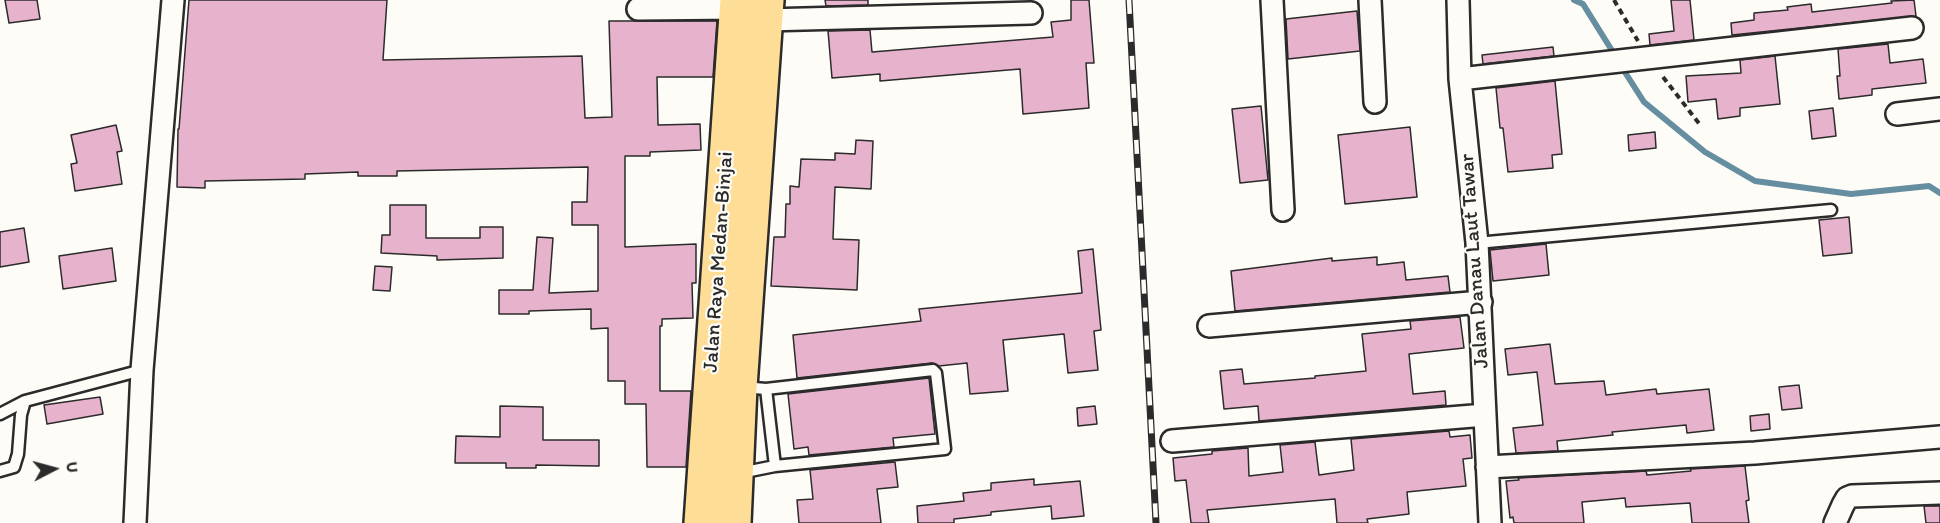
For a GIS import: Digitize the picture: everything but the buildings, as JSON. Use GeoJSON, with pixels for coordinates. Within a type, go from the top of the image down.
{"type":"FeatureCollection","features":[{"type":"Feature","properties":{"kind":"main road","name":"Jalan Raya Medan-Binjai"},"geometry":{"type":"LineString","coordinates":[[734,523],[737,474],[753,388],[752,7]]}},
{"type":"Feature","properties":{"kind":"main road","name":"Jalan Raya Medan-Binjai"},"geometry":{"type":"LineString","coordinates":[[701,523],[752,7]]}},
{"type":"Feature","properties":{"kind":"street"},"geometry":{"type":"LineString","coordinates":[[135,523],[142,370],[173,0]]}},
{"type":"Feature","properties":{"kind":"street"},"geometry":{"type":"LineString","coordinates":[[1272,0],[1283,210]]}},
{"type":"Feature","properties":{"kind":"street"},"geometry":{"type":"LineString","coordinates":[[1370,0],[1375,102]]}},
{"type":"Feature","properties":{"kind":"street","name":"Jalan Danau Laut Tawar"},"geometry":{"type":"LineString","coordinates":[[1458,0],[1460,79],[1481,302],[1490,523]]}},
{"type":"Feature","properties":{"kind":"street"},"geometry":{"type":"LineString","coordinates":[[638,9],[752,7],[1031,13]]}},
{"type":"Feature","properties":{"kind":"street"},"geometry":{"type":"LineString","coordinates":[[1460,79],[1912,28]]}},
{"type":"Feature","properties":{"kind":"street"},"geometry":{"type":"LineString","coordinates":[[1897,114],[1940,110]]}},
{"type":"Feature","properties":{"kind":"street"},"geometry":{"type":"LineString","coordinates":[[1209,326],[1481,302]]}},
{"type":"Feature","properties":{"kind":"street"},"geometry":{"type":"LineString","coordinates":[[1172,441],[1485,415]]}},
{"type":"Feature","properties":{"kind":"street"},"geometry":{"type":"LineString","coordinates":[[1487,467],[1755,453],[1940,437]]}},
{"type":"Feature","properties":{"kind":"street"},"geometry":{"type":"LineString","coordinates":[[1835,523],[1847,498],[1852,496],[1940,493]]}},
{"type":"Feature","properties":{"kind":"lane"},"geometry":{"type":"LineString","coordinates":[[1477,243],[1831,210]]}},
{"type":"Feature","properties":{"kind":"lane"},"geometry":{"type":"LineString","coordinates":[[0,414],[25,401],[142,370]]}},
{"type":"Feature","properties":{"kind":"lane"},"geometry":{"type":"LineString","coordinates":[[737,474],[774,466],[945,449],[936,373],[933,370],[753,388],[774,466]]}},
{"type":"Feature","properties":{"kind":"lane"},"geometry":{"type":"LineString","coordinates":[[0,471],[14,467],[18,454],[21,415],[25,401]]}},
{"type":"Feature","properties":{"kind":"waterway"},"geometry":{"type":"LineString","coordinates":[[1574,0],[1583,4],[1616,57]]}},
{"type":"Feature","properties":{"kind":"waterway"},"geometry":{"type":"LineString","coordinates":[[1621,66],[1644,102],[1705,152],[1755,181],[1851,194],[1929,186],[1940,193]]}},
{"type":"Feature","properties":{"kind":"railway"},"geometry":{"type":"LineString","coordinates":[[1129,0],[1156,523]]}}]}
